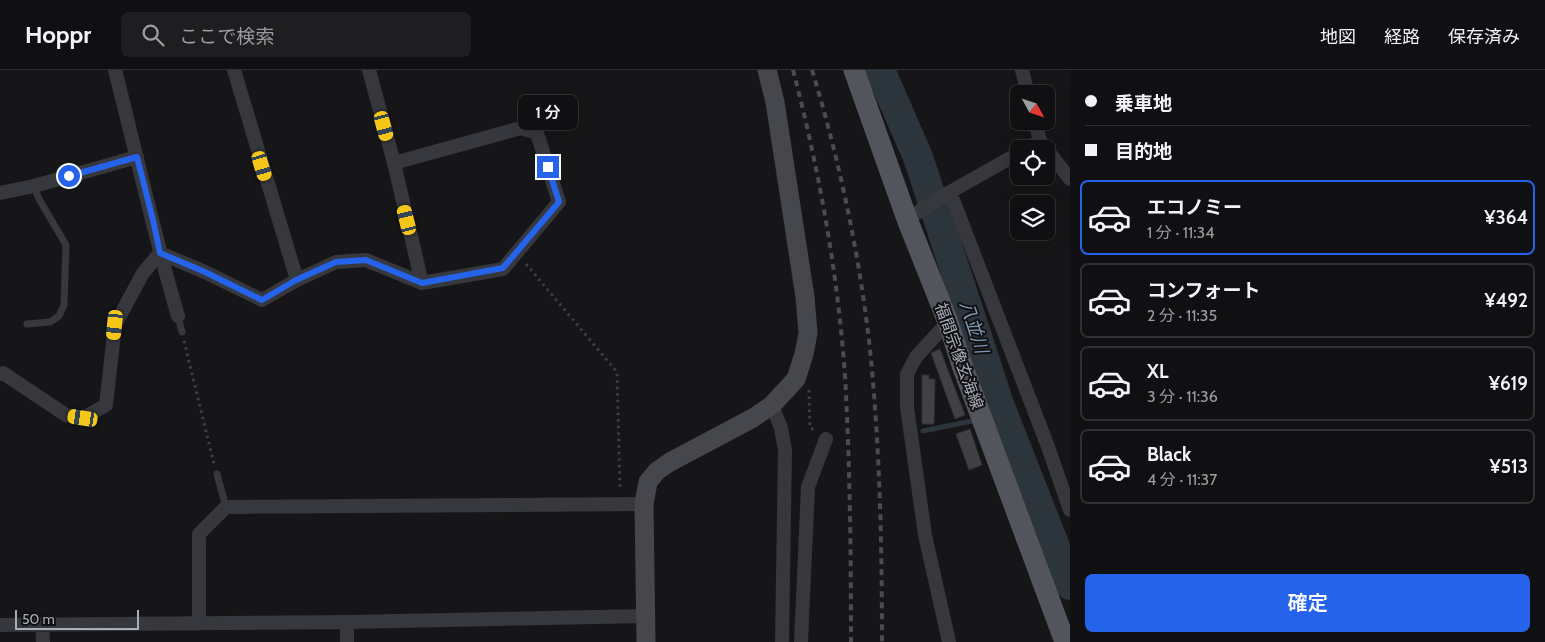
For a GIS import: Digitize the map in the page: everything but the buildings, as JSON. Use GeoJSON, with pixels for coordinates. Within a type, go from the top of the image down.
{"type":"FeatureCollection","features":[{"type":"Feature","properties":{"kind":"main road","name":"福間宗像玄海線"},"geometry":{"type":"LineString","coordinates":[[854,70],[913,215],[968,383],[1065,642]]}},
{"type":"Feature","properties":{"kind":"street"},"geometry":{"type":"LineString","coordinates":[[115,70],[160,253],[178,316]]}},
{"type":"Feature","properties":{"kind":"street"},"geometry":{"type":"LineString","coordinates":[[234,70],[296,280]]}},
{"type":"Feature","properties":{"kind":"street"},"geometry":{"type":"LineString","coordinates":[[369,70],[394,163],[422,283]]}},
{"type":"Feature","properties":{"kind":"street"},"geometry":{"type":"LineString","coordinates":[[646,642],[644,504],[648,482],[657,471],[670,462],[753,418],[772,405],[796,378],[804,354],[808,333],[806,297],[775,102],[767,70]]}},
{"type":"Feature","properties":{"kind":"street"},"geometry":{"type":"LineString","coordinates":[[1022,70],[1026,85]]}},
{"type":"Feature","properties":{"kind":"street"},"geometry":{"type":"LineString","coordinates":[[160,253],[205,272],[262,300],[296,280],[336,262],[366,260],[422,283],[503,268],[559,202],[537,133],[522,128],[394,163]]}},
{"type":"Feature","properties":{"kind":"street"},"geometry":{"type":"LineString","coordinates":[[0,193],[34,186],[137,157]]}},
{"type":"Feature","properties":{"kind":"street"},"geometry":{"type":"LineString","coordinates":[[913,215],[1010,158]]}},
{"type":"Feature","properties":{"kind":"street"},"geometry":{"type":"LineString","coordinates":[[1055,160],[1069,178]]}},
{"type":"Feature","properties":{"kind":"street"},"geometry":{"type":"LineString","coordinates":[[947,194],[1047,444],[1070,510]]}},
{"type":"Feature","properties":{"kind":"street"},"geometry":{"type":"LineString","coordinates":[[0,374],[3,373],[66,416],[83,418],[106,405],[115,325],[143,273],[160,253]]}},
{"type":"Feature","properties":{"kind":"street"},"geometry":{"type":"LineString","coordinates":[[948,322],[916,357],[908,374],[907,407],[926,535],[949,642]]}},
{"type":"Feature","properties":{"kind":"street"},"geometry":{"type":"LineString","coordinates":[[772,405],[785,450],[782,642]]}},
{"type":"Feature","properties":{"kind":"street"},"geometry":{"type":"LineString","coordinates":[[801,642],[808,487],[826,439]]}},
{"type":"Feature","properties":{"kind":"street"},"geometry":{"type":"LineString","coordinates":[[199,622],[200,534],[226,506],[644,504]]}},
{"type":"Feature","properties":{"kind":"street"},"geometry":{"type":"LineString","coordinates":[[0,625],[346,622],[646,616]]}},
{"type":"Feature","properties":{"kind":"street"},"geometry":{"type":"LineString","coordinates":[[346,622],[347,642]]}},
{"type":"Feature","properties":{"kind":"street"},"geometry":{"type":"LineString","coordinates":[[42,624],[43,642]]}},
{"type":"Feature","properties":{"kind":"lane"},"geometry":{"type":"LineString","coordinates":[[27,324],[50,322],[59,316],[64,306],[66,245],[39,199],[34,186]]}},
{"type":"Feature","properties":{"kind":"lane"},"geometry":{"type":"LineString","coordinates":[[178,316],[182,332]]}},
{"type":"Feature","properties":{"kind":"lane"},"geometry":{"type":"LineString","coordinates":[[217,474],[226,506]]}},
{"type":"Feature","properties":{"kind":"path"},"geometry":{"type":"LineString","coordinates":[[516,252],[616,372],[620,503]]}},
{"type":"Feature","properties":{"kind":"path"},"geometry":{"type":"LineString","coordinates":[[182,332],[217,474]]}},
{"type":"Feature","properties":{"kind":"path"},"geometry":{"type":"LineString","coordinates":[[810,390],[810,428]]}},
{"type":"Feature","properties":{"kind":"waterway","name":"八並川"},"geometry":{"type":"LineString","coordinates":[[880,70],[918,157],[999,404],[1070,585]]}},
{"type":"Feature","properties":{"kind":"waterway"},"geometry":{"type":"LineString","coordinates":[[987,418],[1003,414]]}},
{"type":"Feature","properties":{"kind":"waterway"},"geometry":{"type":"LineString","coordinates":[[923,431],[977,420]]}},
{"type":"Feature","properties":{"kind":"railway"},"geometry":{"type":"LineString","coordinates":[[793,70],[811,145],[826,222],[842,338],[849,476],[851,642]]}},
{"type":"Feature","properties":{"kind":"railway"},"geometry":{"type":"LineString","coordinates":[[812,70],[823,106],[850,218],[868,333],[879,472],[882,642]]}},
{"type":"Feature","properties":{"kind":"route"},"geometry":{"type":"LineString","coordinates":[[69,176],[137,157],[160,253],[205,272],[262,300],[296,280],[336,262],[366,260],[422,283],[503,268],[559,202],[548,167]]}}]}
